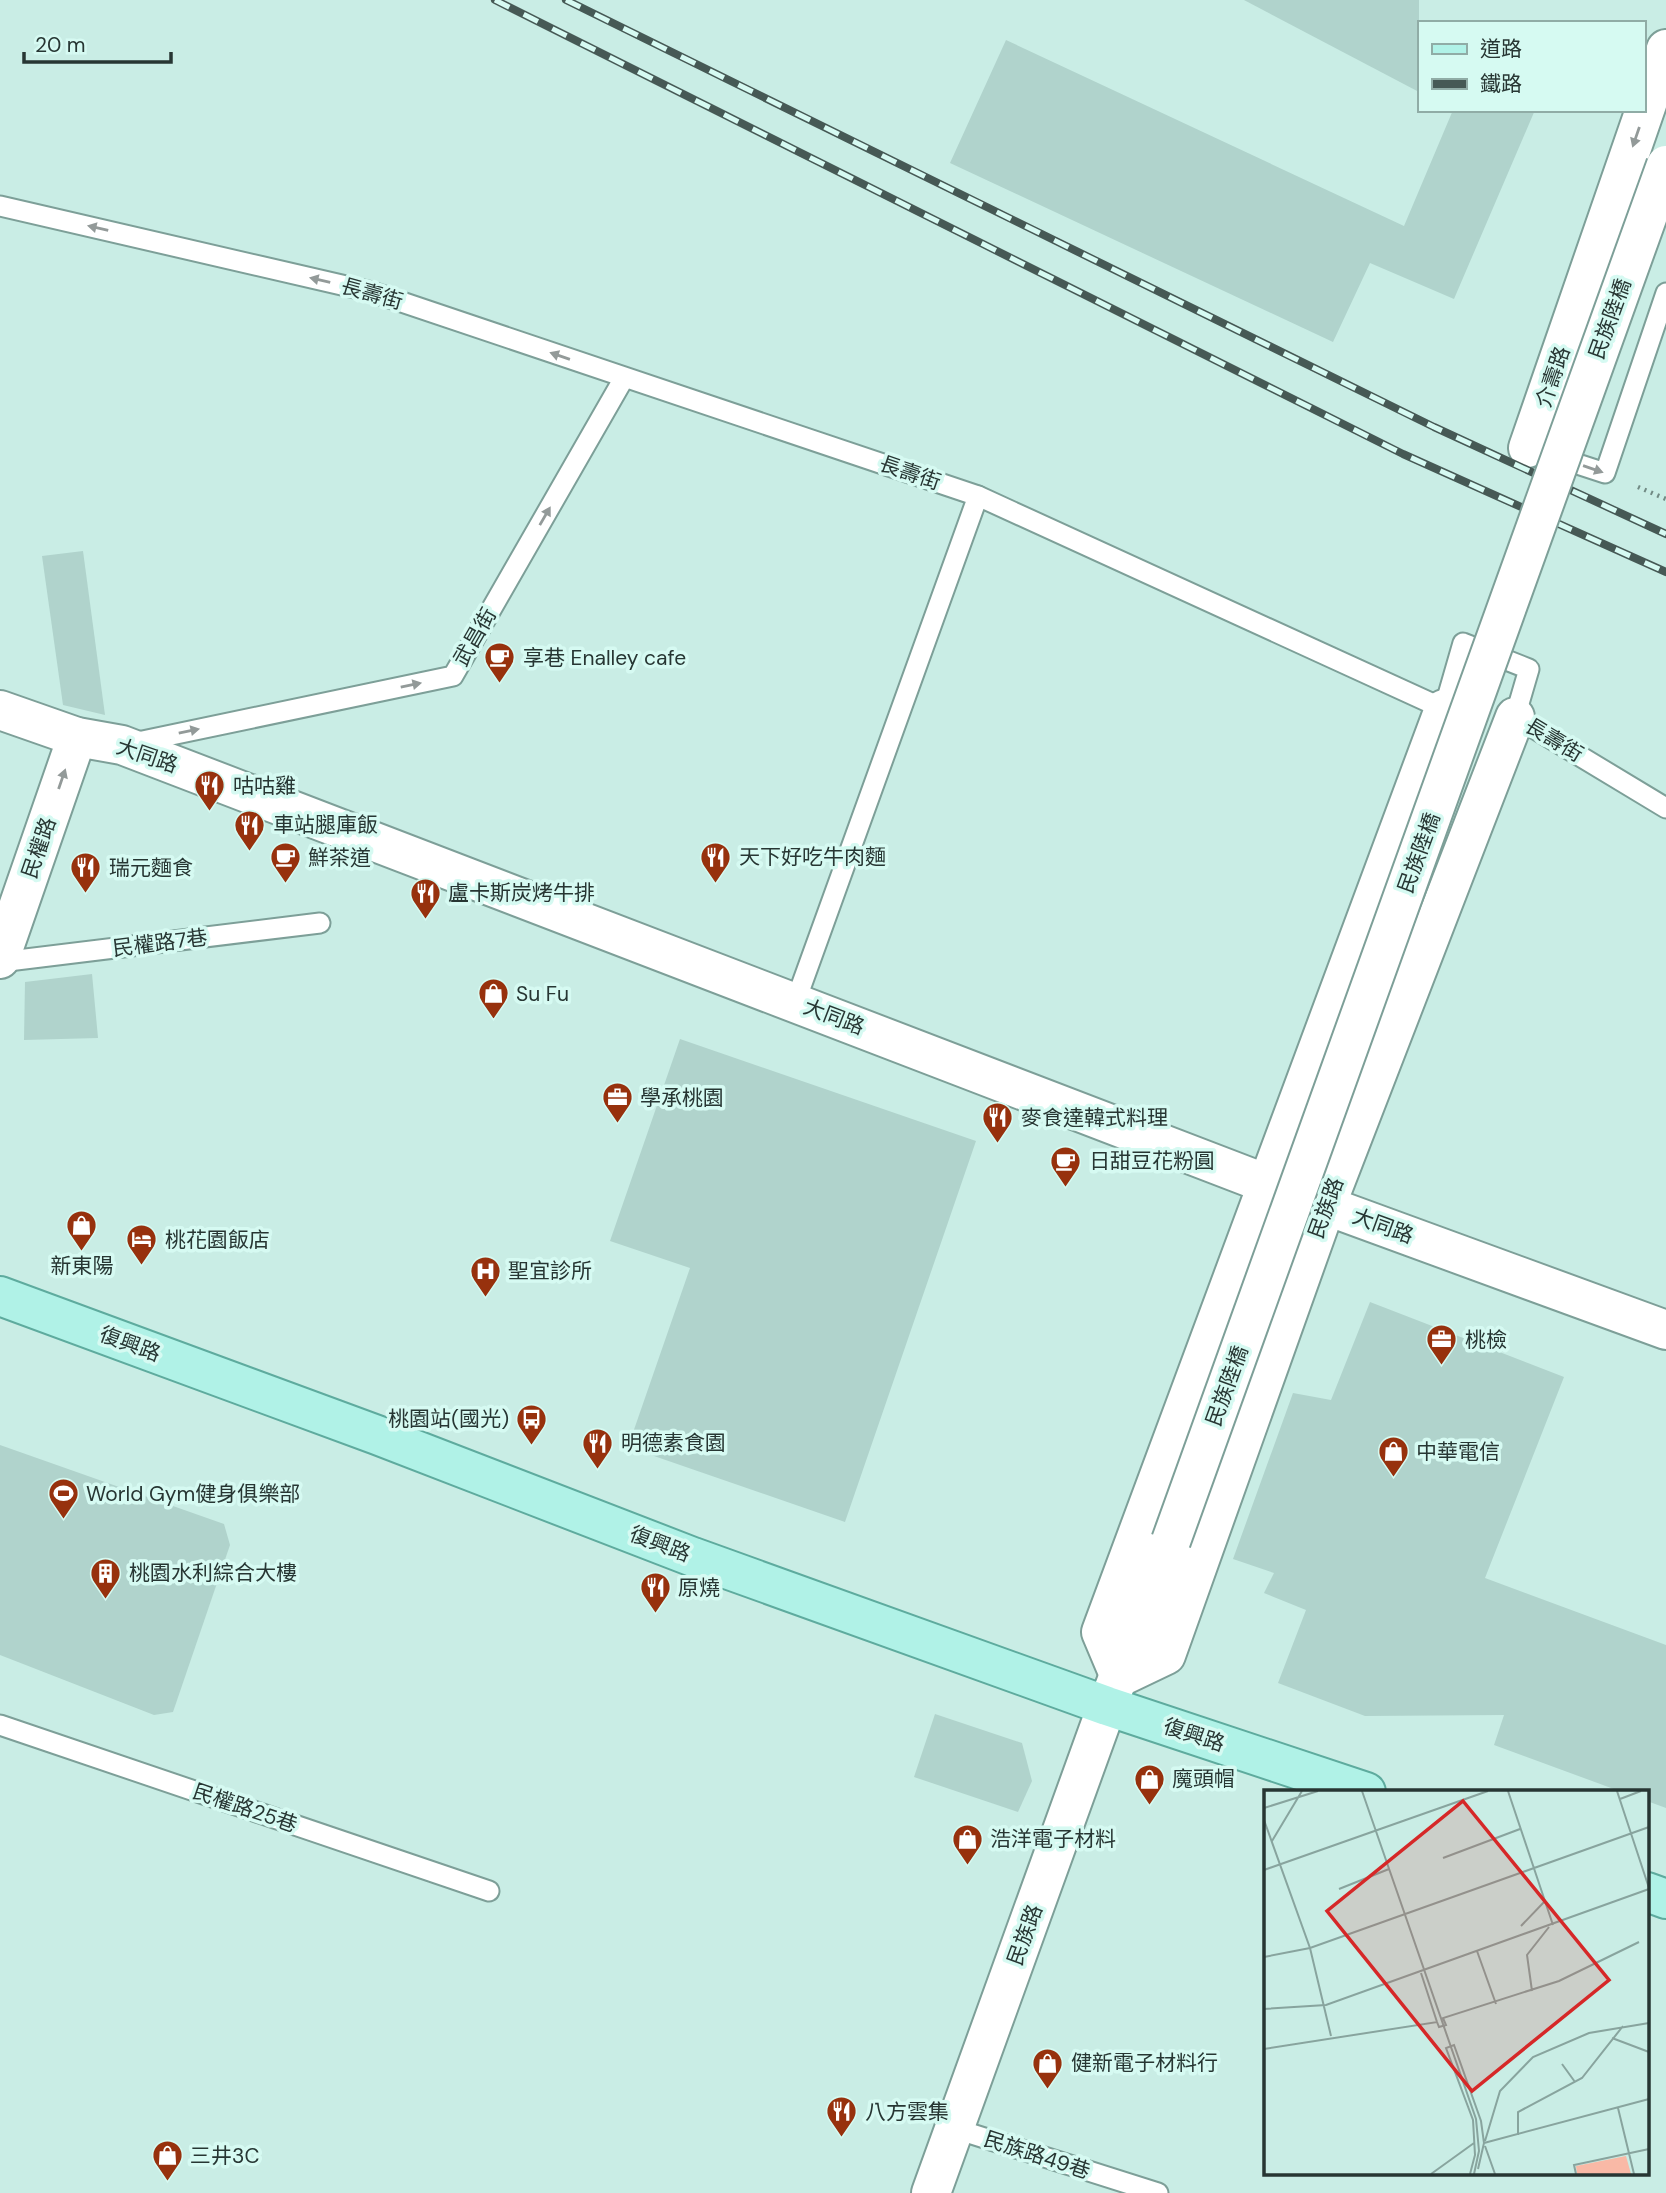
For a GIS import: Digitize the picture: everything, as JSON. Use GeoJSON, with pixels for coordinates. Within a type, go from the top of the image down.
{"type":"FeatureCollection","features":[{"type":"Feature","properties":{"kind":"main road","name":"復興路"},"geometry":{"type":"LineString","coordinates":[[0,1296],[377,1435],[693,1557],[1113,1692],[1361,1790]]}},
{"type":"Feature","properties":{"kind":"main road"},"geometry":{"type":"LineString","coordinates":[[1648,1892],[1666,1899]]}},
{"type":"Feature","properties":{"kind":"street","name":"介壽路"},"geometry":{"type":"LineString","coordinates":[[1645,110],[1666,49]]}},
{"type":"Feature","properties":{"kind":"street","name":"介壽路"},"geometry":{"type":"LineString","coordinates":[[1528,448],[1644,112]]}},
{"type":"Feature","properties":{"kind":"street","name":"民族陸橋"},"geometry":{"type":"LineString","coordinates":[[1171,1541],[1666,165]]}},
{"type":"Feature","properties":{"kind":"street"},"geometry":{"type":"LineString","coordinates":[[1113,1692],[1101,1632],[1444,709]]}},
{"type":"Feature","properties":{"kind":"street","name":"大同路"},"geometry":{"type":"LineString","coordinates":[[0,710],[77,737],[122,745],[1267,1184],[1666,1330]]}},
{"type":"Feature","properties":{"kind":"street","name":"民族路"},"geometry":{"type":"LineString","coordinates":[[1113,1692],[1166,1656],[1326,1206],[1515,717]]}},
{"type":"Feature","properties":{"kind":"street","name":"民權路"},"geometry":{"type":"LineString","coordinates":[[0,961],[77,737]]}},
{"type":"Feature","properties":{"kind":"street","name":"民族路"},"geometry":{"type":"LineString","coordinates":[[932,2193],[1113,1692],[1171,1541]]}},
{"type":"Feature","properties":{"kind":"lane","name":"長壽街"},"geometry":{"type":"LineString","coordinates":[[0,206],[372,292],[978,496],[1444,709],[1463,643],[1530,669],[1515,717],[1666,808]]}},
{"type":"Feature","properties":{"kind":"lane","name":"介壽路"},"geometry":{"type":"LineString","coordinates":[[1528,448],[1605,473],[1666,293]]}},
{"type":"Feature","properties":{"kind":"lane","name":"武昌街"},"geometry":{"type":"LineString","coordinates":[[122,745],[453,676],[624,378]]}},
{"type":"Feature","properties":{"kind":"lane"},"geometry":{"type":"LineString","coordinates":[[795,1003],[978,496]]}},
{"type":"Feature","properties":{"kind":"lane","name":"民權路7巷"},"geometry":{"type":"LineString","coordinates":[[0,961],[320,923]]}},
{"type":"Feature","properties":{"kind":"lane","name":"民權路25巷"},"geometry":{"type":"LineString","coordinates":[[0,1725],[489,1891]]}},
{"type":"Feature","properties":{"kind":"lane","name":"民族路49巷"},"geometry":{"type":"LineString","coordinates":[[956,2129],[1158,2193]]}},
{"type":"Feature","properties":{"kind":"building"},"geometry":{"type":"Polygon","coordinates":[[[1244,0],[1419,0],[1418,91],[1244,0]]]}},
{"type":"Feature","properties":{"kind":"building"},"geometry":{"type":"Polygon","coordinates":[[[1006,40],[1404,226],[1452,112],[1534,112],[1454,299],[1370,263],[1333,342],[950,163],[1006,40]]]}},
{"type":"Feature","properties":{"kind":"building"},"geometry":{"type":"Polygon","coordinates":[[[83,551],[105,715],[63,705],[42,556],[83,551]]]}},
{"type":"Feature","properties":{"kind":"building"},"geometry":{"type":"Polygon","coordinates":[[[92,974],[98,1038],[24,1040],[25,982],[92,974]]]}},
{"type":"Feature","properties":{"kind":"building"},"geometry":{"type":"Polygon","coordinates":[[[680,1039],[976,1141],[845,1522],[628,1447],[690,1268],[610,1241],[680,1039]]]}},
{"type":"Feature","properties":{"kind":"building","name":"中華電信"},"geometry":{"type":"Polygon","coordinates":[[[1370,1302],[1564,1377],[1485,1578],[1666,1645],[1666,1808],[1648,1801],[1648,1790],[1617,1790],[1494,1745],[1504,1715],[1365,1716],[1278,1683],[1306,1610],[1264,1593],[1274,1573],[1233,1559],[1293,1393],[1331,1400],[1370,1302]]]}},
{"type":"Feature","properties":{"kind":"building","name":"桃園水利綜合大樓"},"geometry":{"type":"Polygon","coordinates":[[[0,1445],[224,1524],[230,1545],[173,1712],[154,1715],[0,1655],[0,1445]]]}},
{"type":"Feature","properties":{"kind":"building"},"geometry":{"type":"Polygon","coordinates":[[[935,1714],[1022,1743],[1032,1781],[1018,1812],[914,1777],[935,1714]]]}},
{"type":"Feature","properties":{"kind":"railway"},"geometry":{"type":"LineString","coordinates":[[495,0],[1403,454],[1666,572]]}},
{"type":"Feature","properties":{"kind":"railway"},"geometry":{"type":"LineString","coordinates":[[566,0],[1434,427],[1666,534]]}},
{"type":"Feature","properties":{"kind":"place","name":"享巷 Enalley cafe"},"geometry":{"type":"Point","coordinates":[500,685]}},
{"type":"Feature","properties":{"kind":"place","name":"咕咕雞"},"geometry":{"type":"Point","coordinates":[210,813]}},
{"type":"Feature","properties":{"kind":"place","name":"車站腿庫飯"},"geometry":{"type":"Point","coordinates":[250,852]}},
{"type":"Feature","properties":{"kind":"place","name":"天下好吃牛肉麵"},"geometry":{"type":"Point","coordinates":[716,884]}},
{"type":"Feature","properties":{"kind":"place","name":"鮮茶道"},"geometry":{"type":"Point","coordinates":[285,885]}},
{"type":"Feature","properties":{"kind":"place","name":"瑞元麵食"},"geometry":{"type":"Point","coordinates":[86,895]}},
{"type":"Feature","properties":{"kind":"place","name":"盧卡斯炭烤牛排"},"geometry":{"type":"Point","coordinates":[425,920]}},
{"type":"Feature","properties":{"kind":"place","name":"Su Fu"},"geometry":{"type":"Point","coordinates":[493,1021]}},
{"type":"Feature","properties":{"kind":"place","name":"學承桃園"},"geometry":{"type":"Point","coordinates":[617,1125]}},
{"type":"Feature","properties":{"kind":"place","name":"麥食達韓式料理"},"geometry":{"type":"Point","coordinates":[998,1145]}},
{"type":"Feature","properties":{"kind":"place","name":"日甜豆花粉圓"},"geometry":{"type":"Point","coordinates":[1066,1188]}},
{"type":"Feature","properties":{"kind":"place","name":"新東陽"},"geometry":{"type":"Point","coordinates":[82,1253]}},
{"type":"Feature","properties":{"kind":"place","name":"桃花園飯店"},"geometry":{"type":"Point","coordinates":[142,1267]}},
{"type":"Feature","properties":{"kind":"place","name":"聖宜診所"},"geometry":{"type":"Point","coordinates":[485,1298]}},
{"type":"Feature","properties":{"kind":"place","name":"桃檢"},"geometry":{"type":"Point","coordinates":[1442,1367]}},
{"type":"Feature","properties":{"kind":"place","name":"桃園站(國光)"},"geometry":{"type":"Point","coordinates":[532,1446]}},
{"type":"Feature","properties":{"kind":"place","name":"明德素食園"},"geometry":{"type":"Point","coordinates":[598,1470]}},
{"type":"Feature","properties":{"kind":"place","name":"中華電信"},"geometry":{"type":"Point","coordinates":[1393,1479]}},
{"type":"Feature","properties":{"kind":"place","name":"World Gym健身俱樂部"},"geometry":{"type":"Point","coordinates":[63,1521]}},
{"type":"Feature","properties":{"kind":"place","name":"桃園水利綜合大樓"},"geometry":{"type":"Point","coordinates":[106,1600]}},
{"type":"Feature","properties":{"kind":"place","name":"原燒"},"geometry":{"type":"Point","coordinates":[655,1615]}},
{"type":"Feature","properties":{"kind":"place","name":"魔頭帽"},"geometry":{"type":"Point","coordinates":[1149,1806]}},
{"type":"Feature","properties":{"kind":"place","name":"浩洋電子材料"},"geometry":{"type":"Point","coordinates":[967,1866]}},
{"type":"Feature","properties":{"kind":"place","name":"健新電子材料行"},"geometry":{"type":"Point","coordinates":[1048,2090]}},
{"type":"Feature","properties":{"kind":"place","name":"八方雲集"},"geometry":{"type":"Point","coordinates":[842,2139]}},
{"type":"Feature","properties":{"kind":"place","name":"三井3C"},"geometry":{"type":"Point","coordinates":[167,2183]}}]}
